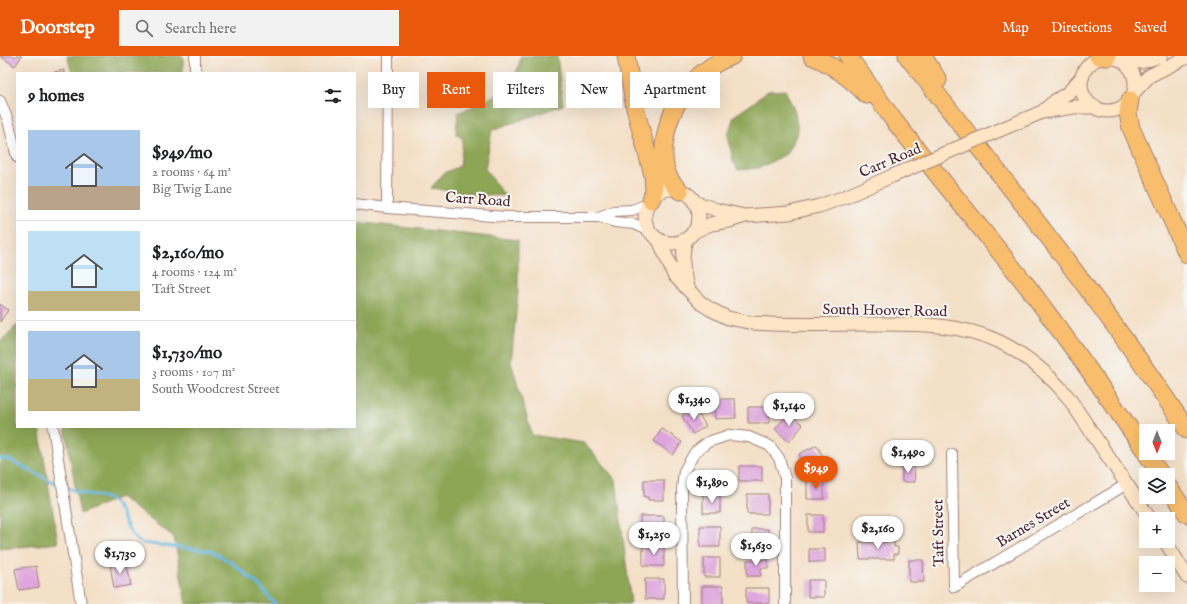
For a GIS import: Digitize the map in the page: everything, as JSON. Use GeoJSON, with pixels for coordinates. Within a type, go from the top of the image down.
{"type":"FeatureCollection","features":[{"type":"Feature","properties":{"kind":"highway"},"geometry":{"type":"LineString","coordinates":[[626,56],[635,108],[654,175],[654,191],[649,202]]}},
{"type":"Feature","properties":{"kind":"highway"},"geometry":{"type":"LineString","coordinates":[[680,191],[670,182],[664,166],[664,145],[670,118],[676,105],[693,82],[715,64],[732,56]]}},
{"type":"Feature","properties":{"kind":"highway"},"geometry":{"type":"LineString","coordinates":[[812,56],[832,66],[853,82],[895,122]]}},
{"type":"Feature","properties":{"kind":"highway"},"geometry":{"type":"LineString","coordinates":[[848,56],[895,122],[1028,287],[1084,363],[1139,443]]}},
{"type":"Feature","properties":{"kind":"highway"},"geometry":{"type":"LineString","coordinates":[[907,56],[1065,259],[1117,329],[1187,430]]}},
{"type":"Feature","properties":{"kind":"highway"},"geometry":{"type":"LineString","coordinates":[[923,56],[970,136]]}},
{"type":"Feature","properties":{"kind":"highway"},"geometry":{"type":"LineString","coordinates":[[1132,96],[1128,113],[1131,128],[1187,254]]}},
{"type":"Feature","properties":{"kind":"highway"},"geometry":{"type":"LineString","coordinates":[[1175,496],[1187,514]]}},
{"type":"Feature","properties":{"kind":"street"},"geometry":{"type":"LineString","coordinates":[[194,56],[194,72]]}},
{"type":"Feature","properties":{"kind":"street"},"geometry":{"type":"LineString","coordinates":[[387,208],[388,56]]}},
{"type":"Feature","properties":{"kind":"street"},"geometry":{"type":"LineString","coordinates":[[1160,56],[1141,62],[1109,58],[1098,59],[1090,64],[1083,76],[1082,85],[1084,94],[1089,102],[1096,107],[1105,110],[1114,110],[1123,106],[1149,76],[1187,57]]}},
{"type":"Feature","properties":{"kind":"street"},"geometry":{"type":"LineString","coordinates":[[1109,58],[1128,66],[1133,74],[1135,82],[1132,96]]}},
{"type":"Feature","properties":{"kind":"street","name":"Carr Road"},"geometry":{"type":"LineString","coordinates":[[1042,112],[1055,101],[1068,93],[1083,76]]}},
{"type":"Feature","properties":{"kind":"street"},"geometry":{"type":"LineString","coordinates":[[0,101],[8,120],[16,153]]}},
{"type":"Feature","properties":{"kind":"street","name":"Carr Road"},"geometry":{"type":"LineString","coordinates":[[690,236],[711,224],[729,221],[745,216],[782,214],[819,206],[845,197],[1042,112],[1074,107],[1096,107]]}},
{"type":"Feature","properties":{"kind":"street"},"geometry":{"type":"LineString","coordinates":[[666,191],[680,191],[688,195],[694,202],[698,210],[698,220],[690,236],[673,243],[660,240],[649,231],[645,218],[649,202],[657,194],[666,191]]}},
{"type":"Feature","properties":{"kind":"street","name":"Carr Road"},"geometry":{"type":"LineString","coordinates":[[599,217],[614,211],[632,210],[649,202]]}},
{"type":"Feature","properties":{"kind":"street","name":"Carr Road"},"geometry":{"type":"LineString","coordinates":[[694,202],[717,210],[745,216]]}},
{"type":"Feature","properties":{"kind":"street","name":"Carr Road"},"geometry":{"type":"LineString","coordinates":[[356,204],[387,208],[506,217],[599,217],[615,222],[634,224],[649,231]]}},
{"type":"Feature","properties":{"kind":"street","name":"South Hoover Road"},"geometry":{"type":"LineString","coordinates":[[687,287],[683,273],[682,260],[690,236]]}},
{"type":"Feature","properties":{"kind":"street","name":"South Hoover Road"},"geometry":{"type":"LineString","coordinates":[[660,240],[674,275],[701,303],[719,314],[739,320],[753,323],[932,325],[972,332],[998,341],[1022,355],[1058,385],[1068,397],[1145,512]]}},
{"type":"Feature","properties":{"kind":"street"},"geometry":{"type":"LineString","coordinates":[[54,428],[81,604]]}},
{"type":"Feature","properties":{"kind":"street"},"geometry":{"type":"LineString","coordinates":[[683,604],[682,489],[684,471],[695,452],[708,442],[729,435],[749,437],[770,446],[779,458],[785,478],[785,604]]}},
{"type":"Feature","properties":{"kind":"street","name":"Taft Street"},"geometry":{"type":"LineString","coordinates":[[952,454],[954,587]]}},
{"type":"Feature","properties":{"kind":"street","name":"Barnes Street"},"geometry":{"type":"LineString","coordinates":[[954,587],[1127,484]]}},
{"type":"Feature","properties":{"kind":"street"},"geometry":{"type":"LineString","coordinates":[[1169,548],[1187,577]]}},
{"type":"Feature","properties":{"kind":"green space"},"geometry":{"type":"Polygon","coordinates":[[[67,56],[183,56],[183,72],[72,72],[67,56]]]}},
{"type":"Feature","properties":{"kind":"green space"},"geometry":{"type":"Polygon","coordinates":[[[521,56],[557,56],[563,105],[558,107],[558,72],[516,72],[521,56]]]}},
{"type":"Feature","properties":{"kind":"green space"},"geometry":{"type":"Polygon","coordinates":[[[785,90],[795,112],[798,132],[786,154],[760,168],[738,170],[733,161],[728,135],[734,116],[768,91],[785,90]]]}},
{"type":"Feature","properties":{"kind":"green space"},"geometry":{"type":"Polygon","coordinates":[[[493,96],[493,108],[554,108],[492,130],[485,169],[505,196],[471,194],[431,188],[444,173],[460,166],[463,139],[456,134],[458,113],[469,108],[485,108],[485,100],[493,96]]]}},
{"type":"Feature","properties":{"kind":"green space"},"geometry":{"type":"Polygon","coordinates":[[[356,222],[518,240],[518,293],[511,362],[532,435],[584,443],[616,480],[631,604],[186,604],[174,537],[120,497],[80,514],[65,428],[356,428],[356,222]]]}},
{"type":"Feature","properties":{"kind":"green space"},"geometry":{"type":"Polygon","coordinates":[[[16,326],[16,428],[39,428],[58,543],[0,549],[0,342],[16,326]]]}},
{"type":"Feature","properties":{"kind":"building"},"geometry":{"type":"Polygon","coordinates":[[[0,56],[22,56],[15,66],[0,56]]]}},
{"type":"Feature","properties":{"kind":"building"},"geometry":{"type":"Polygon","coordinates":[[[0,304],[8,310],[0,322],[0,304]]]}},
{"type":"Feature","properties":{"kind":"building"},"geometry":{"type":"Polygon","coordinates":[[[714,399],[735,399],[736,418],[715,419],[714,399]]]}},
{"type":"Feature","properties":{"kind":"building"},"geometry":{"type":"Polygon","coordinates":[[[748,407],[769,407],[769,423],[748,423],[748,407]]]}},
{"type":"Feature","properties":{"kind":"building"},"geometry":{"type":"Polygon","coordinates":[[[695,409],[706,426],[693,434],[682,416],[695,409]]]}},
{"type":"Feature","properties":{"kind":"building"},"geometry":{"type":"Polygon","coordinates":[[[789,413],[803,425],[789,442],[775,429],[789,413]]]}},
{"type":"Feature","properties":{"kind":"building"},"geometry":{"type":"Polygon","coordinates":[[[662,429],[682,442],[673,455],[654,441],[662,429]]]}},
{"type":"Feature","properties":{"kind":"building"},"geometry":{"type":"Polygon","coordinates":[[[817,445],[824,459],[805,468],[799,454],[817,445]]]}},
{"type":"Feature","properties":{"kind":"building"},"geometry":{"type":"Polygon","coordinates":[[[914,465],[915,482],[902,482],[902,466],[914,465]]]}},
{"type":"Feature","properties":{"kind":"building"},"geometry":{"type":"Polygon","coordinates":[[[739,466],[762,466],[762,481],[739,481],[739,466]]]}},
{"type":"Feature","properties":{"kind":"building"},"geometry":{"type":"Polygon","coordinates":[[[644,480],[664,480],[664,500],[648,500],[648,497],[644,497],[644,480]]]}},
{"type":"Feature","properties":{"kind":"building"},"geometry":{"type":"Polygon","coordinates":[[[807,481],[824,481],[824,499],[807,499],[807,481]]]}},
{"type":"Feature","properties":{"kind":"building"},"geometry":{"type":"Polygon","coordinates":[[[703,494],[720,494],[720,513],[703,513],[703,494]]]}},
{"type":"Feature","properties":{"kind":"building"},"geometry":{"type":"Polygon","coordinates":[[[747,494],[768,494],[768,514],[747,514],[747,494]]]}},
{"type":"Feature","properties":{"kind":"building"},"geometry":{"type":"Polygon","coordinates":[[[808,515],[823,515],[823,532],[808,532],[808,515]]]}},
{"type":"Feature","properties":{"kind":"building"},"geometry":{"type":"Polygon","coordinates":[[[640,516],[664,516],[664,531],[640,531],[640,516]]]}},
{"type":"Feature","properties":{"kind":"building"},"geometry":{"type":"Polygon","coordinates":[[[700,526],[720,526],[720,547],[700,547],[700,526]]]}},
{"type":"Feature","properties":{"kind":"building"},"geometry":{"type":"Polygon","coordinates":[[[752,529],[768,529],[768,547],[752,547],[752,529]]]}},
{"type":"Feature","properties":{"kind":"building"},"geometry":{"type":"Polygon","coordinates":[[[859,542],[894,542],[894,547],[898,547],[898,554],[894,554],[894,559],[860,559],[859,542]]]}},
{"type":"Feature","properties":{"kind":"building"},"geometry":{"type":"Polygon","coordinates":[[[643,546],[664,546],[664,566],[643,566],[643,546]]]}},
{"type":"Feature","properties":{"kind":"building"},"geometry":{"type":"Polygon","coordinates":[[[809,549],[825,549],[825,562],[809,562],[809,549]]]}},
{"type":"Feature","properties":{"kind":"building"},"geometry":{"type":"Polygon","coordinates":[[[704,558],[720,558],[720,577],[704,577],[704,558]]]}},
{"type":"Feature","properties":{"kind":"building"},"geometry":{"type":"Polygon","coordinates":[[[747,560],[768,560],[768,568],[761,568],[761,576],[747,576],[747,560]]]}},
{"type":"Feature","properties":{"kind":"building"},"geometry":{"type":"Polygon","coordinates":[[[909,560],[923,560],[924,582],[909,582],[909,560]]]}},
{"type":"Feature","properties":{"kind":"building"},"geometry":{"type":"Polygon","coordinates":[[[126,561],[131,585],[114,588],[110,564],[126,561]]]}},
{"type":"Feature","properties":{"kind":"building"},"geometry":{"type":"Polygon","coordinates":[[[36,566],[39,587],[19,590],[15,569],[36,566]]]}},
{"type":"Feature","properties":{"kind":"building"},"geometry":{"type":"Polygon","coordinates":[[[645,579],[664,579],[664,599],[645,599],[645,579]]]}},
{"type":"Feature","properties":{"kind":"building"},"geometry":{"type":"Polygon","coordinates":[[[808,580],[824,580],[824,597],[808,597],[808,580]]]}},
{"type":"Feature","properties":{"kind":"building"},"geometry":{"type":"Polygon","coordinates":[[[702,586],[723,586],[723,604],[702,604],[702,586]]]}},
{"type":"Feature","properties":{"kind":"building"},"geometry":{"type":"Polygon","coordinates":[[[746,588],[769,588],[769,603],[746,603],[746,588]]]}},
{"type":"Feature","properties":{"kind":"waterway"},"geometry":{"type":"LineString","coordinates":[[0,459],[7,459],[59,485]]}},
{"type":"Feature","properties":{"kind":"waterway"},"geometry":{"type":"LineString","coordinates":[[65,486],[82,493],[101,496],[112,501],[120,511],[132,535],[142,543],[211,551],[231,562],[260,586],[275,604]]}}]}
